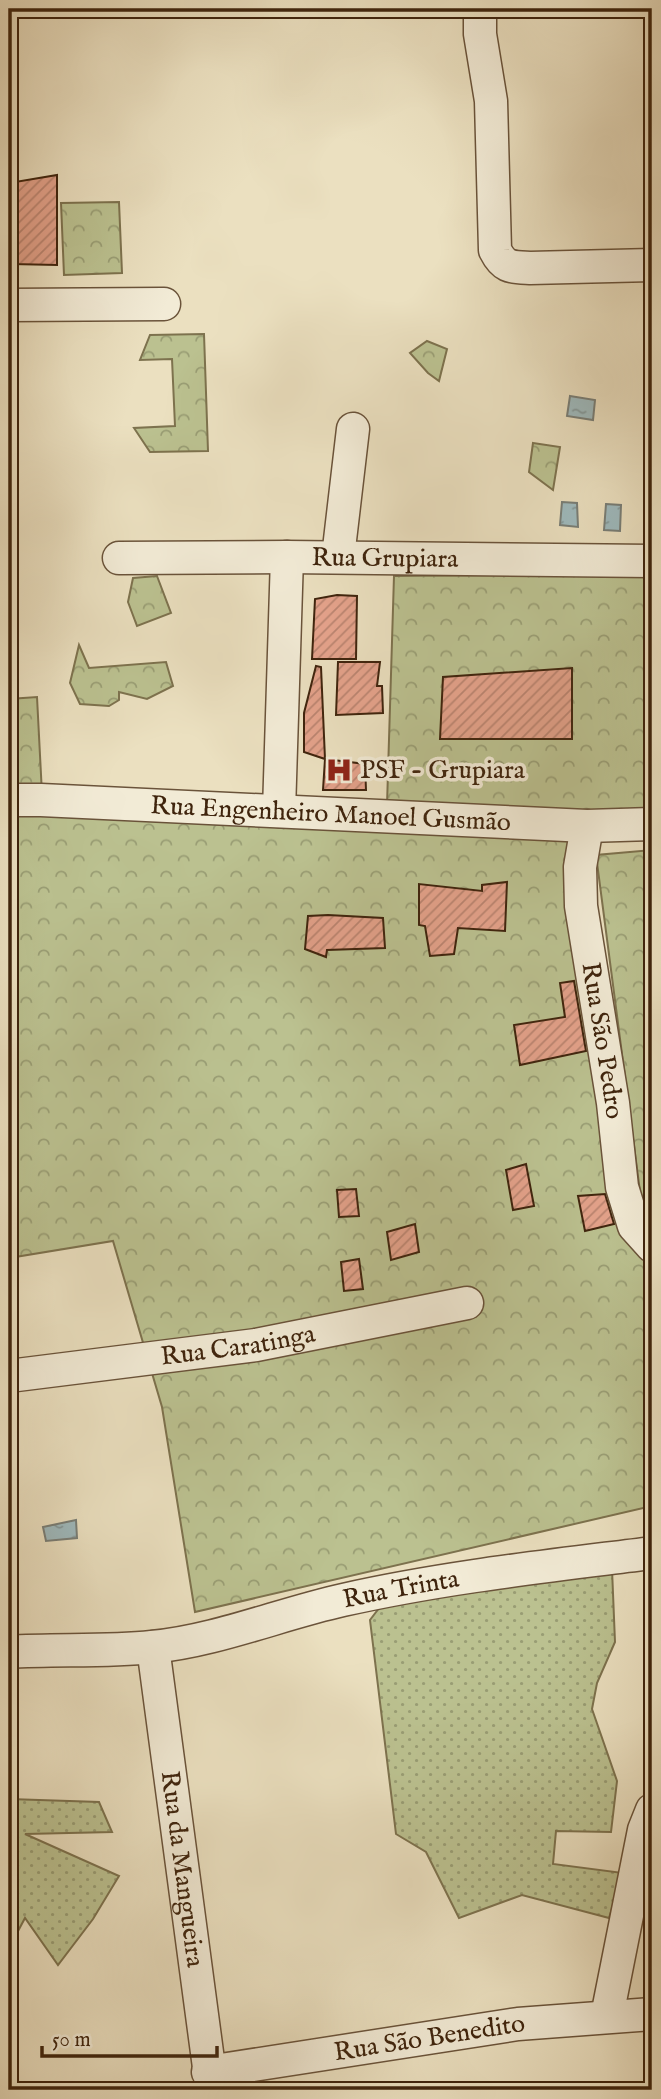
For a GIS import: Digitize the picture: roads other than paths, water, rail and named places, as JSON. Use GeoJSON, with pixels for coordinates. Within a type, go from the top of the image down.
{"type":"FeatureCollection","features":[{"type":"Feature","properties":{"kind":"street"},"geometry":{"type":"LineString","coordinates":[[480,9],[481,45],[491,101],[495,250],[501,261],[512,267],[530,268],[652,265]]}},
{"type":"Feature","properties":{"kind":"street"},"geometry":{"type":"LineString","coordinates":[[9,305],[164,304]]}},
{"type":"Feature","properties":{"kind":"street"},"geometry":{"type":"LineString","coordinates":[[338,557],[353,429]]}},
{"type":"Feature","properties":{"kind":"street"},"geometry":{"type":"LineString","coordinates":[[279,811],[287,557]]}},
{"type":"Feature","properties":{"kind":"street","name":"Rua Grupiara"},"geometry":{"type":"LineString","coordinates":[[119,558],[338,557],[652,561]]}},
{"type":"Feature","properties":{"kind":"street","name":"Rua Engenheiro Manoel Gusmão"},"geometry":{"type":"LineString","coordinates":[[9,800],[587,826],[652,824]]}},
{"type":"Feature","properties":{"kind":"street","name":"Rua São Pedro"},"geometry":{"type":"LineString","coordinates":[[587,826],[580,867],[581,906],[613,1102],[622,1187],[634,1226],[652,1245]]}},
{"type":"Feature","properties":{"kind":"street","name":"Rua Caratinga"},"geometry":{"type":"LineString","coordinates":[[9,1376],[256,1345],[467,1303]]}},
{"type":"Feature","properties":{"kind":"street","name":"Rua Trinta"},"geometry":{"type":"LineString","coordinates":[[9,1652],[152,1647],[197,1639],[342,1600],[388,1591],[482,1574],[652,1553]]}},
{"type":"Feature","properties":{"kind":"street","name":"Rua da Mangueira"},"geometry":{"type":"LineString","coordinates":[[152,1647],[210,2081]]}},
{"type":"Feature","properties":{"kind":"street"},"geometry":{"type":"LineString","coordinates":[[607,2016],[644,1830],[652,1810]]}},
{"type":"Feature","properties":{"kind":"street","name":"Rua São Benedito"},"geometry":{"type":"LineString","coordinates":[[210,2081],[518,2024],[652,2014]]}},
{"type":"Feature","properties":{"kind":"water"},"geometry":{"type":"Polygon","coordinates":[[[570,396],[595,400],[593,420],[567,416],[570,396]]]}},
{"type":"Feature","properties":{"kind":"water"},"geometry":{"type":"Polygon","coordinates":[[[562,502],[577,503],[578,527],[560,525],[562,502]]]}},
{"type":"Feature","properties":{"kind":"water"},"geometry":{"type":"Polygon","coordinates":[[[606,504],[621,505],[620,531],[604,530],[606,504]]]}},
{"type":"Feature","properties":{"kind":"water"},"geometry":{"type":"Polygon","coordinates":[[[76,1520],[77,1538],[46,1541],[43,1527],[76,1520]]]}},
{"type":"Feature","properties":{"kind":"place","name":"PSF - Grupiara"},"geometry":{"type":"Point","coordinates":[339,770]}}]}
